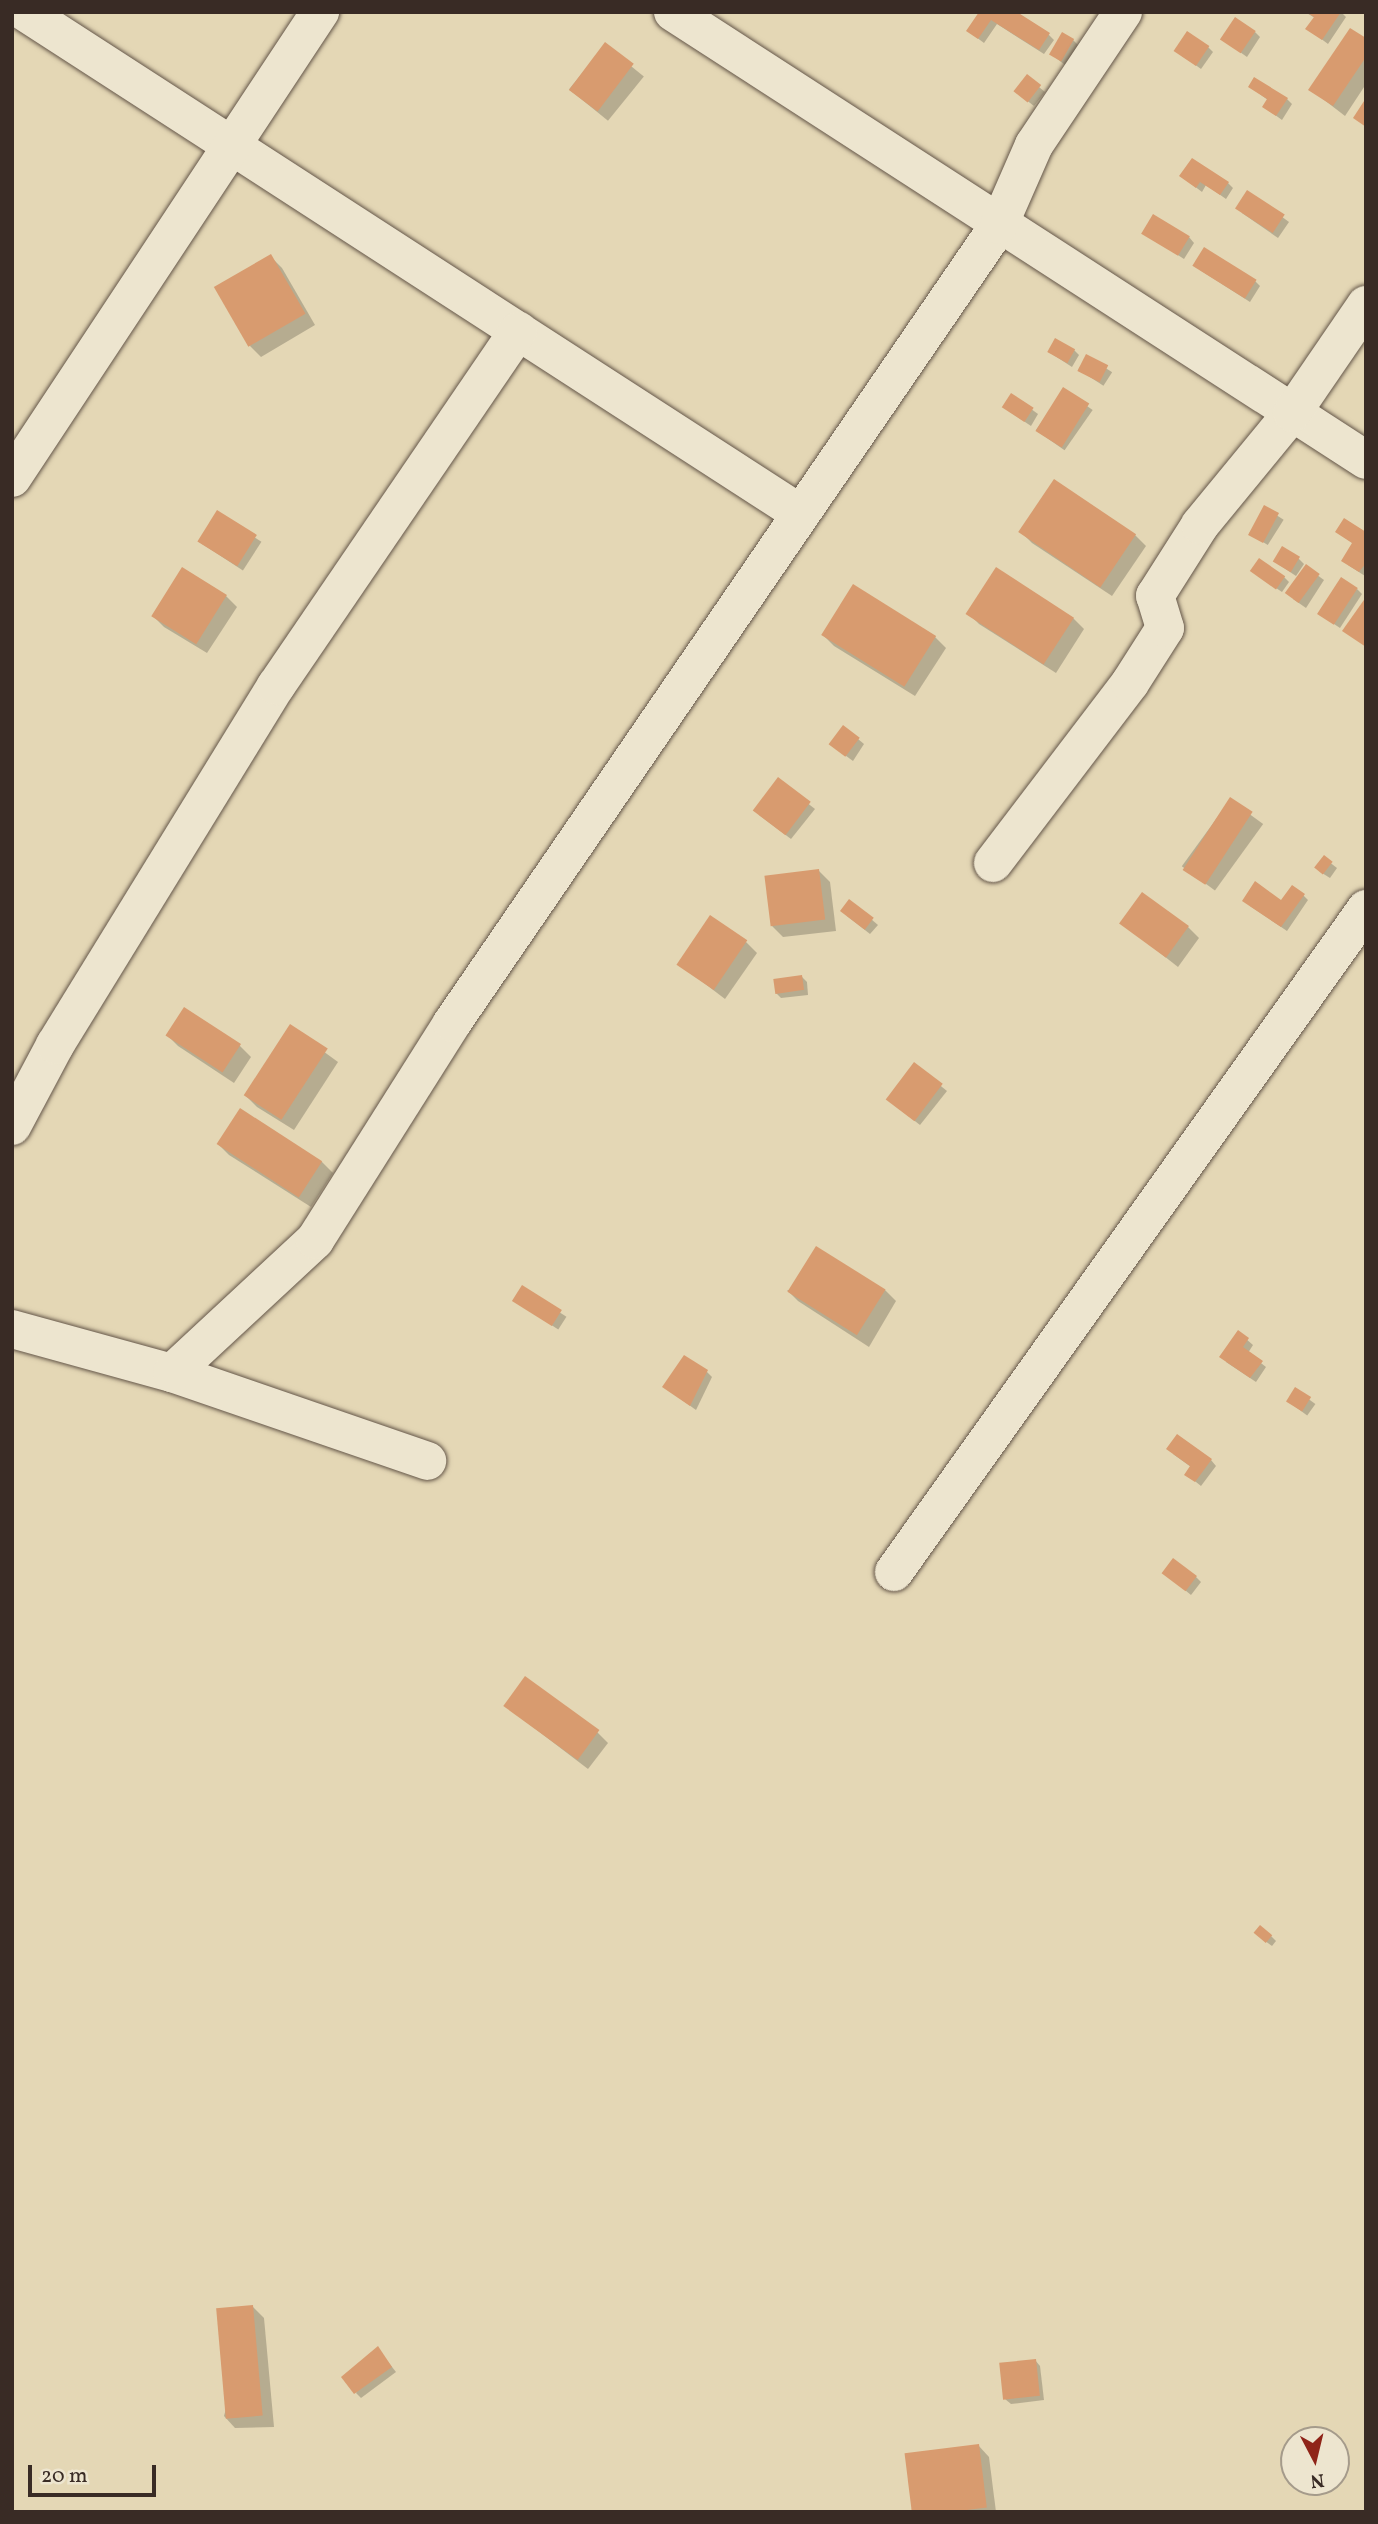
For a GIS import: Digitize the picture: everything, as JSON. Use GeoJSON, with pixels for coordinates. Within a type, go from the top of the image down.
{"type":"FeatureCollection","features":[{"type":"Feature","properties":{"kind":"street"},"geometry":{"type":"LineString","coordinates":[[24,12],[802,514]]}},
{"type":"Feature","properties":{"kind":"street"},"geometry":{"type":"LineString","coordinates":[[12,478],[320,12]]}},
{"type":"Feature","properties":{"kind":"street"},"geometry":{"type":"LineString","coordinates":[[673,12],[1366,460]]}},
{"type":"Feature","properties":{"kind":"street"},"geometry":{"type":"LineString","coordinates":[[172,1373],[315,1240],[452,1023],[999,225],[1034,145],[1123,12]]}},
{"type":"Feature","properties":{"kind":"street"},"geometry":{"type":"LineString","coordinates":[[993,863],[1130,683],[1165,628],[1155,596],[1200,525],[1292,412],[1366,306]]}},
{"type":"Feature","properties":{"kind":"street"},"geometry":{"type":"LineString","coordinates":[[12,1126],[55,1045],[276,686],[518,331]]}},
{"type":"Feature","properties":{"kind":"street"},"geometry":{"type":"LineString","coordinates":[[894,1572],[1366,909]]}},
{"type":"Feature","properties":{"kind":"street"},"geometry":{"type":"LineString","coordinates":[[12,1329],[172,1373],[427,1461]]}},
{"type":"Feature","properties":{"kind":"building"},"geometry":{"type":"Polygon","coordinates":[[[979,12],[1017,12],[1050,33],[1039,50],[991,20],[978,39],[966,31],[979,12]]]}},
{"type":"Feature","properties":{"kind":"building"},"geometry":{"type":"Polygon","coordinates":[[[1306,12],[1341,12],[1322,40],[1305,29],[1314,17],[1306,12]]]}},
{"type":"Feature","properties":{"kind":"building"},"geometry":{"type":"Polygon","coordinates":[[[1235,17],[1256,31],[1241,53],[1220,39],[1235,17]]]}},
{"type":"Feature","properties":{"kind":"building"},"geometry":{"type":"Polygon","coordinates":[[[1350,28],[1366,38],[1366,57],[1333,106],[1308,90],[1350,28]]]}},
{"type":"Feature","properties":{"kind":"building"},"geometry":{"type":"Polygon","coordinates":[[[1187,31],[1209,46],[1196,66],[1174,51],[1187,31]]]}},
{"type":"Feature","properties":{"kind":"building"},"geometry":{"type":"Polygon","coordinates":[[[1062,32],[1074,39],[1061,62],[1049,55],[1062,32]]]}},
{"type":"Feature","properties":{"kind":"building"},"geometry":{"type":"Polygon","coordinates":[[[605,42],[634,64],[598,112],[569,90],[605,42]]]}},
{"type":"Feature","properties":{"kind":"building"},"geometry":{"type":"Polygon","coordinates":[[[1027,74],[1041,85],[1028,102],[1013,91],[1027,74]]]}},
{"type":"Feature","properties":{"kind":"building"},"geometry":{"type":"Polygon","coordinates":[[[1254,77],[1288,98],[1276,116],[1262,107],[1267,99],[1248,87],[1254,77]]]}},
{"type":"Feature","properties":{"kind":"building"},"geometry":{"type":"Polygon","coordinates":[[[1366,98],[1366,127],[1353,118],[1366,98]]]}},
{"type":"Feature","properties":{"kind":"building"},"geometry":{"type":"Polygon","coordinates":[[[1192,158],[1229,182],[1220,195],[1200,182],[1196,188],[1179,176],[1192,158]]]}},
{"type":"Feature","properties":{"kind":"building"},"geometry":{"type":"Polygon","coordinates":[[[1247,190],[1285,215],[1273,233],[1235,208],[1247,190]]]}},
{"type":"Feature","properties":{"kind":"building"},"geometry":{"type":"Polygon","coordinates":[[[1153,214],[1190,236],[1178,256],[1141,234],[1153,214]]]}},
{"type":"Feature","properties":{"kind":"building"},"geometry":{"type":"Polygon","coordinates":[[[1204,247],[1257,280],[1245,299],[1192,266],[1204,247]]]}},
{"type":"Feature","properties":{"kind":"building"},"geometry":{"type":"Polygon","coordinates":[[[271,254],[306,314],[248,347],[214,287],[271,254]]]}},
{"type":"Feature","properties":{"kind":"building"},"geometry":{"type":"Polygon","coordinates":[[[1055,338],[1075,349],[1067,363],[1047,352],[1055,338]]]}},
{"type":"Feature","properties":{"kind":"building"},"geometry":{"type":"Polygon","coordinates":[[[1086,354],[1108,365],[1100,382],[1077,371],[1086,354]]]}},
{"type":"Feature","properties":{"kind":"building"},"geometry":{"type":"Polygon","coordinates":[[[1063,387],[1089,403],[1062,448],[1035,431],[1063,387]]]}},
{"type":"Feature","properties":{"kind":"building"},"geometry":{"type":"Polygon","coordinates":[[[1011,393],[1034,408],[1024,422],[1002,407],[1011,393]]]}},
{"type":"Feature","properties":{"kind":"building"},"geometry":{"type":"Polygon","coordinates":[[[1054,479],[1136,534],[1100,587],[1018,532],[1054,479]]]}},
{"type":"Feature","properties":{"kind":"building"},"geometry":{"type":"Polygon","coordinates":[[[1264,505],[1279,513],[1263,543],[1248,535],[1264,505]]]}},
{"type":"Feature","properties":{"kind":"building"},"geometry":{"type":"Polygon","coordinates":[[[217,510],[257,535],[237,566],[197,541],[217,510]]]}},
{"type":"Feature","properties":{"kind":"building"},"geometry":{"type":"Polygon","coordinates":[[[1344,518],[1366,532],[1366,563],[1359,572],[1341,561],[1352,543],[1335,532],[1344,518]]]}},
{"type":"Feature","properties":{"kind":"building"},"geometry":{"type":"Polygon","coordinates":[[[1282,546],[1300,557],[1291,572],[1273,561],[1282,546]]]}},
{"type":"Feature","properties":{"kind":"building"},"geometry":{"type":"Polygon","coordinates":[[[1259,558],[1285,576],[1276,589],[1250,571],[1259,558]]]}},
{"type":"Feature","properties":{"kind":"building"},"geometry":{"type":"Polygon","coordinates":[[[1306,564],[1320,574],[1299,603],[1285,593],[1306,564]]]}},
{"type":"Feature","properties":{"kind":"building"},"geometry":{"type":"Polygon","coordinates":[[[182,567],[227,595],[196,644],[151,616],[182,567]]]}},
{"type":"Feature","properties":{"kind":"building"},"geometry":{"type":"Polygon","coordinates":[[[996,567],[1074,618],[1043,665],[966,614],[996,567]]]}},
{"type":"Feature","properties":{"kind":"building"},"geometry":{"type":"Polygon","coordinates":[[[1341,577],[1358,588],[1334,625],[1317,614],[1341,577]]]}},
{"type":"Feature","properties":{"kind":"building"},"geometry":{"type":"Polygon","coordinates":[[[853,584],[936,636],[904,687],[821,635],[853,584]]]}},
{"type":"Feature","properties":{"kind":"building"},"geometry":{"type":"Polygon","coordinates":[[[1366,597],[1366,647],[1342,631],[1366,597]]]}},
{"type":"Feature","properties":{"kind":"building"},"geometry":{"type":"Polygon","coordinates":[[[843,725],[860,738],[845,757],[829,744],[843,725]]]}},
{"type":"Feature","properties":{"kind":"building"},"geometry":{"type":"Polygon","coordinates":[[[778,777],[811,802],[785,835],[753,811],[778,777]]]}},
{"type":"Feature","properties":{"kind":"building"},"geometry":{"type":"Polygon","coordinates":[[[1230,797],[1253,812],[1205,885],[1183,870],[1230,797]]]}},
{"type":"Feature","properties":{"kind":"building"},"geometry":{"type":"Polygon","coordinates":[[[1324,855],[1333,862],[1323,874],[1314,868],[1324,855]]]}},
{"type":"Feature","properties":{"kind":"building"},"geometry":{"type":"Polygon","coordinates":[[[819,869],[825,920],[771,926],[764,876],[819,869]]]}},
{"type":"Feature","properties":{"kind":"building"},"geometry":{"type":"Polygon","coordinates":[[[1255,881],[1281,900],[1292,885],[1305,894],[1281,927],[1242,901],[1255,881]]]}},
{"type":"Feature","properties":{"kind":"building"},"geometry":{"type":"Polygon","coordinates":[[[1142,892],[1189,926],[1166,958],[1119,924],[1142,892]]]}},
{"type":"Feature","properties":{"kind":"building"},"geometry":{"type":"Polygon","coordinates":[[[849,899],[874,918],[865,930],[840,911],[849,899]]]}},
{"type":"Feature","properties":{"kind":"building"},"geometry":{"type":"Polygon","coordinates":[[[710,915],[747,940],[714,990],[676,965],[710,915]]]}},
{"type":"Feature","properties":{"kind":"building"},"geometry":{"type":"Polygon","coordinates":[[[802,975],[804,990],[775,994],[773,979],[802,975]]]}},
{"type":"Feature","properties":{"kind":"building"},"geometry":{"type":"Polygon","coordinates":[[[184,1007],[241,1044],[223,1073],[165,1036],[184,1007]]]}},
{"type":"Feature","properties":{"kind":"building"},"geometry":{"type":"Polygon","coordinates":[[[290,1024],[328,1049],[281,1120],[244,1095],[290,1024]]]}},
{"type":"Feature","properties":{"kind":"building"},"geometry":{"type":"Polygon","coordinates":[[[914,1062],[943,1084],[914,1121],[886,1100],[914,1062]]]}},
{"type":"Feature","properties":{"kind":"building"},"geometry":{"type":"Polygon","coordinates":[[[240,1108],[322,1161],[299,1197],[217,1144],[240,1108]]]}},
{"type":"Feature","properties":{"kind":"building"},"geometry":{"type":"Polygon","coordinates":[[[816,1246],[886,1289],[857,1335],[787,1292],[816,1246]]]}},
{"type":"Feature","properties":{"kind":"building"},"geometry":{"type":"Polygon","coordinates":[[[522,1285],[562,1310],[552,1326],[512,1301],[522,1285]]]}},
{"type":"Feature","properties":{"kind":"building"},"geometry":{"type":"Polygon","coordinates":[[[1238,1330],[1249,1338],[1243,1347],[1263,1361],[1250,1378],[1219,1357],[1238,1330]]]}},
{"type":"Feature","properties":{"kind":"building"},"geometry":{"type":"Polygon","coordinates":[[[684,1355],[708,1370],[690,1406],[662,1387],[684,1355]]]}},
{"type":"Feature","properties":{"kind":"building"},"geometry":{"type":"Polygon","coordinates":[[[1295,1387],[1311,1397],[1302,1411],[1286,1401],[1295,1387]]]}},
{"type":"Feature","properties":{"kind":"building"},"geometry":{"type":"Polygon","coordinates":[[[1177,1434],[1212,1459],[1195,1482],[1184,1475],[1190,1466],[1166,1449],[1177,1434]]]}},
{"type":"Feature","properties":{"kind":"building"},"geometry":{"type":"Polygon","coordinates":[[[1173,1558],[1197,1576],[1186,1591],[1162,1573],[1173,1558]]]}},
{"type":"Feature","properties":{"kind":"building"},"geometry":{"type":"Polygon","coordinates":[[[525,1676],[599,1730],[578,1760],[503,1706],[525,1676]]]}},
{"type":"Feature","properties":{"kind":"building"},"geometry":{"type":"Polygon","coordinates":[[[1260,1925],[1272,1935],[1266,1943],[1254,1933],[1260,1925]]]}},
{"type":"Feature","properties":{"kind":"building"},"geometry":{"type":"Polygon","coordinates":[[[253,2305],[263,2416],[226,2419],[216,2308],[253,2305]]]}},
{"type":"Feature","properties":{"kind":"building"},"geometry":{"type":"Polygon","coordinates":[[[378,2346],[392,2367],[354,2394],[341,2377],[378,2346]]]}},
{"type":"Feature","properties":{"kind":"building"},"geometry":{"type":"Polygon","coordinates":[[[1036,2359],[1040,2396],[1003,2400],[999,2363],[1036,2359]]]}},
{"type":"Feature","properties":{"kind":"building"},"geometry":{"type":"Polygon","coordinates":[[[979,2444],[987,2508],[950,2512],[912,2512],[905,2453],[979,2444]]]}}]}
